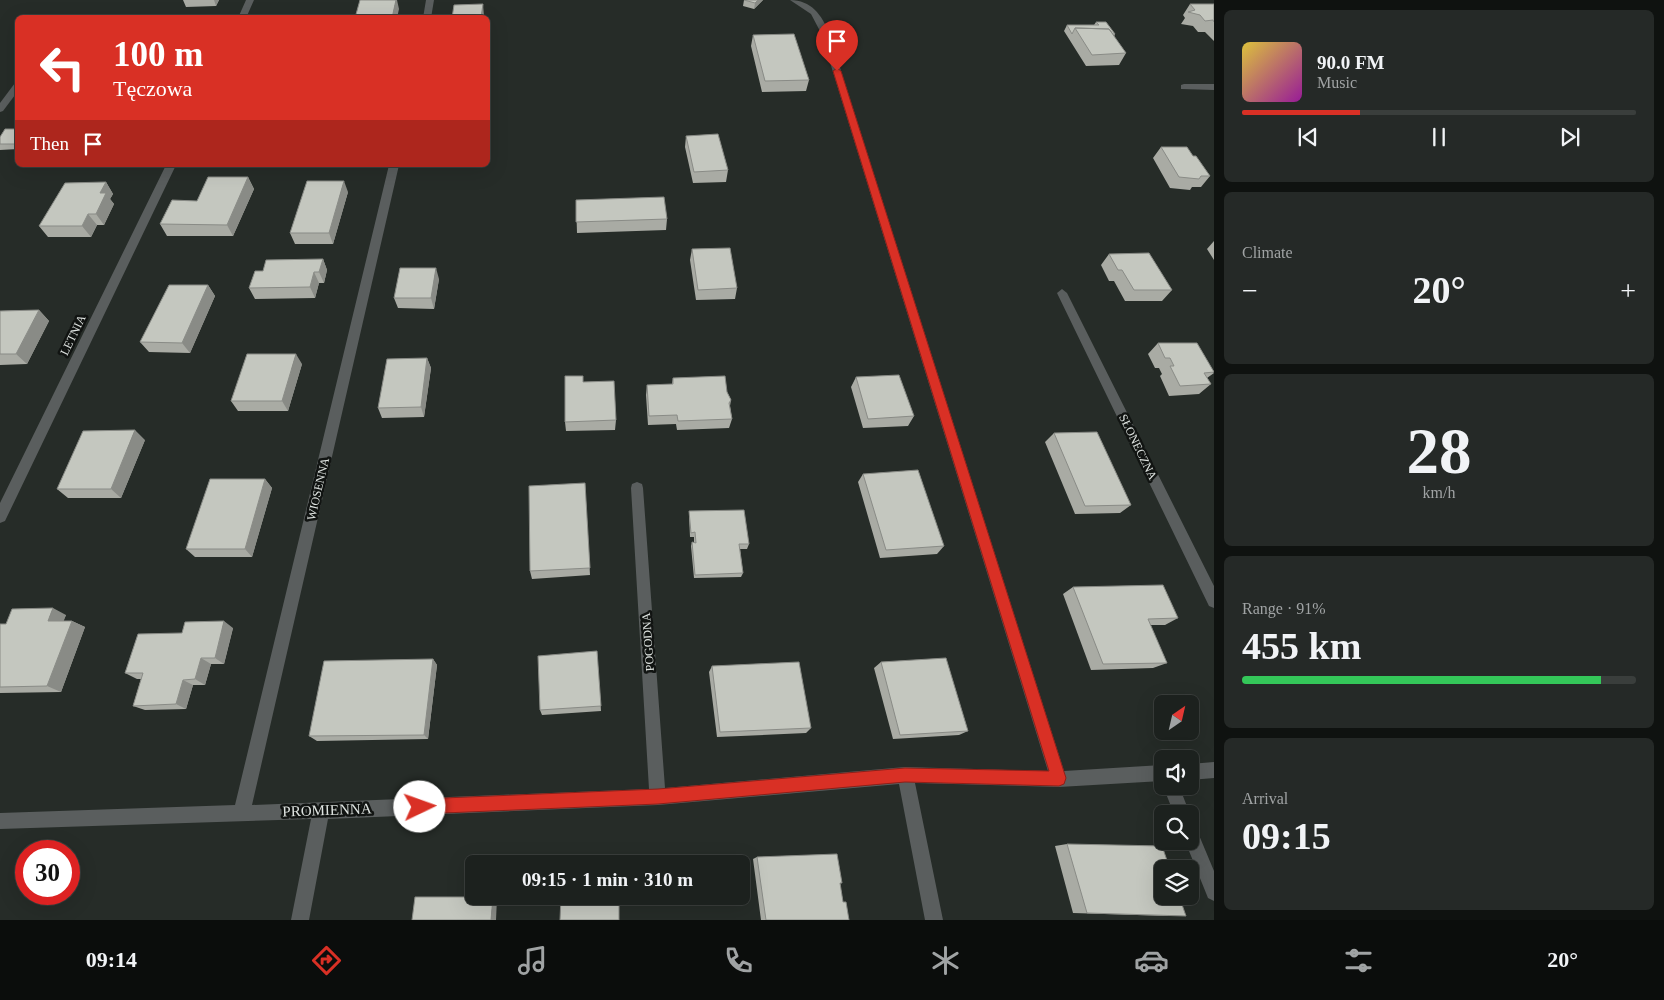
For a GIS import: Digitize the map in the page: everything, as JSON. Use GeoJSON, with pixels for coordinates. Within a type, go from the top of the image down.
{"type":"FeatureCollection","features":[{"type":"Feature","properties":{"kind":"street"},"geometry":{"type":"LineString","coordinates":[[243,15],[250,0]]}},
{"type":"Feature","properties":{"kind":"street"},"geometry":{"type":"LineString","coordinates":[[428,15],[430,0]]}},
{"type":"Feature","properties":{"kind":"street"},"geometry":{"type":"LineString","coordinates":[[794,0],[819,17],[826,33],[1059,778]]}},
{"type":"Feature","properties":{"kind":"street"},"geometry":{"type":"LineString","coordinates":[[1184,87],[1214,87]]}},
{"type":"Feature","properties":{"kind":"street"},"geometry":{"type":"LineString","coordinates":[[0,109],[15,89]]}},
{"type":"Feature","properties":{"kind":"street","name":"LETNIA"},"geometry":{"type":"LineString","coordinates":[[0,517],[169,167]]}},
{"type":"Feature","properties":{"kind":"street","name":"WIOSENNA"},"geometry":{"type":"LineString","coordinates":[[242,812],[394,167]]}},
{"type":"Feature","properties":{"kind":"street","name":"SŁONECZNA"},"geometry":{"type":"LineString","coordinates":[[1062,293],[1214,601]]}},
{"type":"Feature","properties":{"kind":"street","name":"POGODNA"},"geometry":{"type":"LineString","coordinates":[[637,488],[658,797]]}},
{"type":"Feature","properties":{"kind":"street"},"geometry":{"type":"LineString","coordinates":[[1199,771],[1214,770]]}},
{"type":"Feature","properties":{"kind":"street","name":"PROMIENNA"},"geometry":{"type":"LineString","coordinates":[[0,822],[658,797],[905,775],[1059,778],[1154,773]]}},
{"type":"Feature","properties":{"kind":"street"},"geometry":{"type":"LineString","coordinates":[[905,775],[934,920]]}},
{"type":"Feature","properties":{"kind":"street"},"geometry":{"type":"LineString","coordinates":[[300,920],[321,811]]}},
{"type":"Feature","properties":{"kind":"street"},"geometry":{"type":"LineString","coordinates":[[1197,850],[1214,892]]}},
{"type":"Feature","properties":{"kind":"building"},"geometry":{"type":"Polygon","coordinates":[[[360,0],[396,0],[393,15],[356,15],[360,0]]]}},
{"type":"Feature","properties":{"kind":"building"},"geometry":{"type":"Polygon","coordinates":[[[744,0],[758,0],[755,3],[744,0]]]}},
{"type":"Feature","properties":{"kind":"building"},"geometry":{"type":"Polygon","coordinates":[[[483,4],[481,15],[452,15],[454,5],[483,4]]]}},
{"type":"Feature","properties":{"kind":"building"},"geometry":{"type":"Polygon","coordinates":[[[1190,4],[1214,4],[1214,22],[1213,20],[1205,21],[1200,15],[1188,12],[1195,10],[1190,4]]]}},
{"type":"Feature","properties":{"kind":"building"},"geometry":{"type":"Polygon","coordinates":[[[1096,22],[1106,22],[1115,34],[1109,29],[1075,28],[1072,34],[1067,25],[1099,25],[1096,22]]]}},
{"type":"Feature","properties":{"kind":"building"},"geometry":{"type":"Polygon","coordinates":[[[1075,28],[1109,29],[1126,53],[1092,55],[1075,28]]]}},
{"type":"Feature","properties":{"kind":"building"},"geometry":{"type":"Polygon","coordinates":[[[794,34],[809,80],[765,81],[753,35],[794,34]]]}},
{"type":"Feature","properties":{"kind":"building"},"geometry":{"type":"Polygon","coordinates":[[[5,129],[15,129],[15,144],[0,144],[0,137],[5,129]]]}},
{"type":"Feature","properties":{"kind":"building"},"geometry":{"type":"Polygon","coordinates":[[[718,134],[728,170],[694,172],[686,136],[718,134]]]}},
{"type":"Feature","properties":{"kind":"building"},"geometry":{"type":"Polygon","coordinates":[[[1161,147],[1187,147],[1210,176],[1201,176],[1199,179],[1179,177],[1161,147]]]}},
{"type":"Feature","properties":{"kind":"building"},"geometry":{"type":"Polygon","coordinates":[[[208,177],[248,177],[227,225],[160,224],[172,200],[197,201],[208,177]]]}},
{"type":"Feature","properties":{"kind":"building"},"geometry":{"type":"Polygon","coordinates":[[[307,181],[344,181],[329,233],[290,233],[307,181]]]}},
{"type":"Feature","properties":{"kind":"building"},"geometry":{"type":"Polygon","coordinates":[[[106,182],[100,193],[106,193],[96,214],[88,214],[82,226],[39,226],[65,183],[106,182]]]}},
{"type":"Feature","properties":{"kind":"building"},"geometry":{"type":"Polygon","coordinates":[[[664,197],[667,219],[576,222],[576,200],[664,197]]]}},
{"type":"Feature","properties":{"kind":"building"},"geometry":{"type":"Polygon","coordinates":[[[730,248],[737,288],[698,290],[692,249],[730,248]]]}},
{"type":"Feature","properties":{"kind":"building"},"geometry":{"type":"Polygon","coordinates":[[[1149,253],[1172,290],[1134,290],[1122,270],[1118,270],[1109,254],[1149,253]]]}},
{"type":"Feature","properties":{"kind":"building"},"geometry":{"type":"Polygon","coordinates":[[[323,259],[319,272],[314,272],[310,287],[249,288],[255,271],[263,271],[266,260],[323,259]]]}},
{"type":"Feature","properties":{"kind":"building"},"geometry":{"type":"Polygon","coordinates":[[[400,268],[436,268],[431,298],[394,298],[400,268]]]}},
{"type":"Feature","properties":{"kind":"building"},"geometry":{"type":"Polygon","coordinates":[[[169,285],[208,285],[182,343],[140,342],[169,285]]]}},
{"type":"Feature","properties":{"kind":"building"},"geometry":{"type":"Polygon","coordinates":[[[39,310],[16,354],[0,354],[0,311],[39,310]]]}},
{"type":"Feature","properties":{"kind":"building"},"geometry":{"type":"Polygon","coordinates":[[[1158,343],[1197,343],[1214,372],[1204,373],[1211,384],[1180,386],[1170,366],[1174,366],[1170,358],[1165,358],[1158,343]]]}},
{"type":"Feature","properties":{"kind":"building"},"geometry":{"type":"Polygon","coordinates":[[[247,354],[296,354],[282,401],[231,401],[247,354]]]}},
{"type":"Feature","properties":{"kind":"building"},"geometry":{"type":"Polygon","coordinates":[[[427,358],[421,407],[378,408],[387,359],[427,358]]]}},
{"type":"Feature","properties":{"kind":"building"},"geometry":{"type":"Polygon","coordinates":[[[899,375],[914,416],[868,419],[856,377],[899,375]]]}},
{"type":"Feature","properties":{"kind":"building"},"geometry":{"type":"Polygon","coordinates":[[[565,376],[583,376],[583,382],[614,381],[616,420],[565,422],[565,376]]]}},
{"type":"Feature","properties":{"kind":"building"},"geometry":{"type":"Polygon","coordinates":[[[725,376],[727,392],[731,400],[729,403],[732,419],[678,421],[677,415],[649,416],[647,385],[673,384],[673,378],[725,376]]]}},
{"type":"Feature","properties":{"kind":"building"},"geometry":{"type":"Polygon","coordinates":[[[135,430],[111,489],[57,489],[83,431],[135,430]]]}},
{"type":"Feature","properties":{"kind":"building"},"geometry":{"type":"Polygon","coordinates":[[[1097,432],[1131,505],[1085,506],[1054,433],[1097,432]]]}},
{"type":"Feature","properties":{"kind":"building"},"geometry":{"type":"Polygon","coordinates":[[[918,470],[944,546],[886,550],[863,474],[918,470]]]}},
{"type":"Feature","properties":{"kind":"building"},"geometry":{"type":"Polygon","coordinates":[[[210,479],[265,479],[245,549],[186,549],[210,479]]]}},
{"type":"Feature","properties":{"kind":"building"},"geometry":{"type":"Polygon","coordinates":[[[585,483],[590,568],[530,571],[529,486],[585,483]]]}},
{"type":"Feature","properties":{"kind":"building"},"geometry":{"type":"Polygon","coordinates":[[[744,510],[749,544],[739,544],[743,573],[695,575],[692,542],[696,543],[695,532],[691,533],[689,511],[744,510]]]}},
{"type":"Feature","properties":{"kind":"building"},"geometry":{"type":"Polygon","coordinates":[[[1163,585],[1178,618],[1148,619],[1167,663],[1103,664],[1073,587],[1163,585]]]}},
{"type":"Feature","properties":{"kind":"building"},"geometry":{"type":"Polygon","coordinates":[[[53,608],[48,621],[72,621],[47,686],[0,687],[0,624],[6,624],[12,609],[53,608]]]}},
{"type":"Feature","properties":{"kind":"building"},"geometry":{"type":"Polygon","coordinates":[[[224,621],[215,658],[201,658],[195,679],[183,680],[176,704],[133,706],[143,673],[125,673],[138,634],[182,633],[185,622],[224,621]]]}},
{"type":"Feature","properties":{"kind":"building"},"geometry":{"type":"Polygon","coordinates":[[[597,651],[601,706],[540,710],[538,656],[597,651]]]}},
{"type":"Feature","properties":{"kind":"building"},"geometry":{"type":"Polygon","coordinates":[[[946,658],[968,731],[900,735],[881,662],[946,658]]]}},
{"type":"Feature","properties":{"kind":"building"},"geometry":{"type":"Polygon","coordinates":[[[433,659],[424,735],[309,736],[324,661],[433,659]]]}},
{"type":"Feature","properties":{"kind":"building"},"geometry":{"type":"Polygon","coordinates":[[[799,662],[811,728],[720,732],[712,666],[799,662]]]}},
{"type":"Feature","properties":{"kind":"building"},"geometry":{"type":"Polygon","coordinates":[[[1067,844],[1154,846],[1154,850],[1163,850],[1167,860],[1154,860],[1154,905],[1182,905],[1186,916],[1087,913],[1067,844]]]}},
{"type":"Feature","properties":{"kind":"building"},"geometry":{"type":"Polygon","coordinates":[[[837,854],[843,902],[846,902],[849,920],[766,920],[757,857],[837,854]]]}},
{"type":"Feature","properties":{"kind":"building"},"geometry":{"type":"Polygon","coordinates":[[[415,897],[465,897],[465,905],[492,905],[491,920],[412,920],[415,897]]]}},
{"type":"Feature","properties":{"kind":"building"},"geometry":{"type":"Polygon","coordinates":[[[561,905],[619,905],[619,920],[560,920],[561,905]]]}},
{"type":"Feature","properties":{"kind":"route"},"geometry":{"type":"LineString","coordinates":[[420,807],[658,797],[905,775],[1059,778],[837,71]]}}]}
